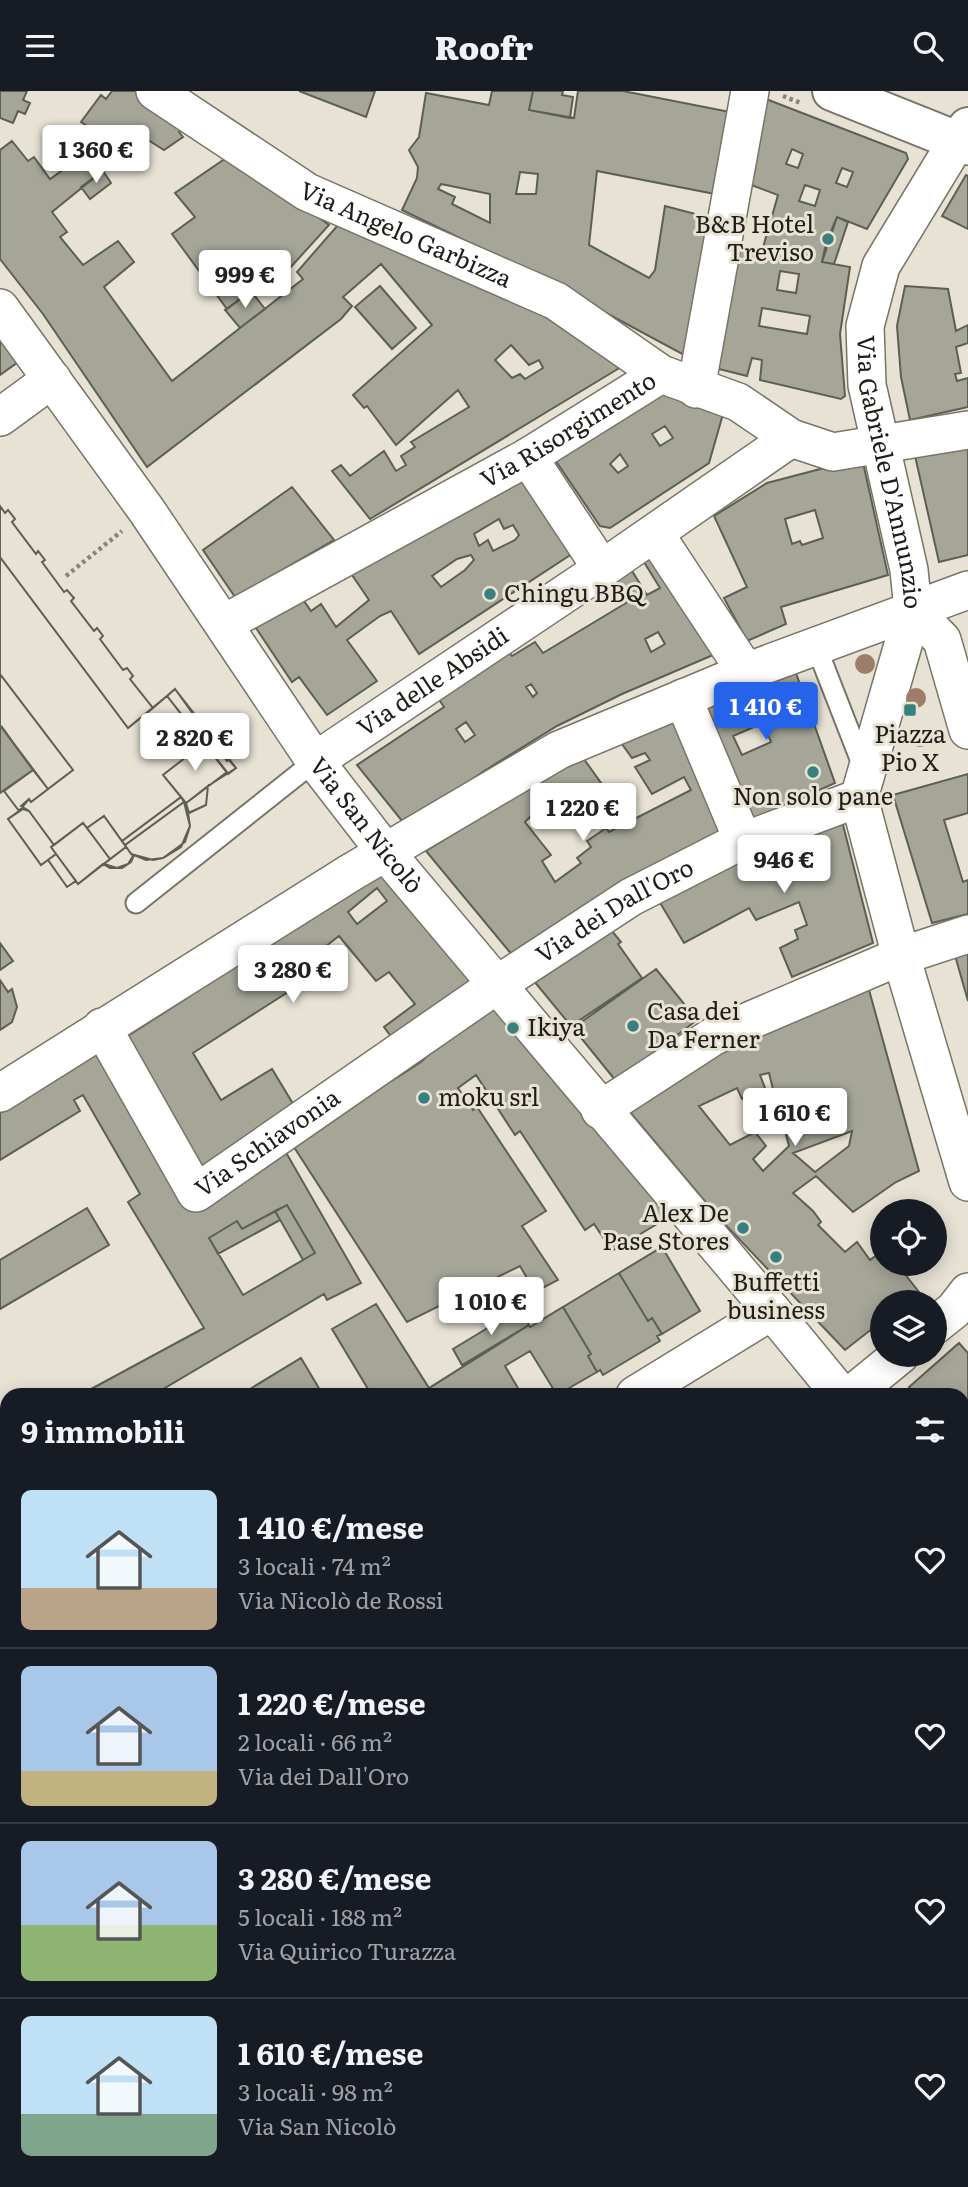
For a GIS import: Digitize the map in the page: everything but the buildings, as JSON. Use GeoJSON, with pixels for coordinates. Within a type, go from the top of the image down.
{"type":"FeatureCollection","features":[{"type":"Feature","properties":{"kind":"street","name":"Via Angelo Garbizza"},"geometry":{"type":"LineString","coordinates":[[155,91],[307,192],[556,301],[660,374]]}},
{"type":"Feature","properties":{"kind":"street"},"geometry":{"type":"LineString","coordinates":[[696,389],[750,91]]}},
{"type":"Feature","properties":{"kind":"street"},"geometry":{"type":"LineString","coordinates":[[832,91],[964,138]]}},
{"type":"Feature","properties":{"kind":"street","name":"Via Gabriele D'Annunzio"},"geometry":{"type":"LineString","coordinates":[[861,785],[913,610],[909,569],[867,386],[864,349],[871,296],[881,266],[943,160],[964,138]]}},
{"type":"Feature","properties":{"kind":"street","name":"Via San Nicolò"},"geometry":{"type":"LineString","coordinates":[[0,308],[225,623],[315,761],[387,854],[495,986],[836,1388]]}},
{"type":"Feature","properties":{"kind":"street","name":"Via Risorgimento"},"geometry":{"type":"LineString","coordinates":[[225,623],[528,457],[660,374],[738,402],[791,438],[833,452],[968,430]]}},
{"type":"Feature","properties":{"kind":"street"},"geometry":{"type":"LineString","coordinates":[[0,417],[52,379]]}},
{"type":"Feature","properties":{"kind":"street","name":"Via delle Absidi"},"geometry":{"type":"LineString","coordinates":[[315,761],[655,534],[791,438]]}},
{"type":"Feature","properties":{"kind":"street"},"geometry":{"type":"LineString","coordinates":[[528,457],[603,569]]}},
{"type":"Feature","properties":{"kind":"street"},"geometry":{"type":"LineString","coordinates":[[655,534],[746,672]]}},
{"type":"Feature","properties":{"kind":"street"},"geometry":{"type":"LineString","coordinates":[[0,1093],[338,880],[387,854],[559,750],[746,672],[968,590]]}},
{"type":"Feature","properties":{"kind":"street"},"geometry":{"type":"LineString","coordinates":[[913,610],[942,640],[968,730]]}},
{"type":"Feature","properties":{"kind":"street"},"geometry":{"type":"LineString","coordinates":[[682,698],[743,841]]}},
{"type":"Feature","properties":{"kind":"street"},"geometry":{"type":"LineString","coordinates":[[861,785],[901,956],[968,1182]]}},
{"type":"Feature","properties":{"kind":"street","name":"Via dei Dall'Oro"},"geometry":{"type":"LineString","coordinates":[[495,986],[631,897],[861,785]]}},
{"type":"Feature","properties":{"kind":"street"},"geometry":{"type":"LineString","coordinates":[[600,1110],[714,1036],[901,956],[968,934]]}},
{"type":"Feature","properties":{"kind":"street","name":"Via Schiavonia"},"geometry":{"type":"LineString","coordinates":[[102,1027],[196,1193],[495,986]]}},
{"type":"Feature","properties":{"kind":"street"},"geometry":{"type":"LineString","coordinates":[[947,1316],[968,1292]]}},
{"type":"Feature","properties":{"kind":"street"},"geometry":{"type":"LineString","coordinates":[[646,1388],[772,1311]]}},
{"type":"Feature","properties":{"kind":"street"},"geometry":{"type":"LineString","coordinates":[[860,1388],[885,1367]]}},
{"type":"Feature","properties":{"kind":"lane"},"geometry":{"type":"LineString","coordinates":[[816,646],[861,785]]}},
{"type":"Feature","properties":{"kind":"lane"},"geometry":{"type":"LineString","coordinates":[[136,904],[315,761]]}},
{"type":"Feature","properties":{"kind":"path"},"geometry":{"type":"LineString","coordinates":[[66,576],[147,511]]}},
{"type":"Feature","properties":{"kind":"place","name":"B&B Hotel Treviso"},"geometry":{"type":"Point","coordinates":[828,239]}},
{"type":"Feature","properties":{"kind":"place","name":"Chingu BBQ"},"geometry":{"type":"Point","coordinates":[490,594]}},
{"type":"Feature","properties":{"kind":"place","name":"Piazza Pio X"},"geometry":{"type":"Point","coordinates":[910,710]}},
{"type":"Feature","properties":{"kind":"place","name":"Non solo pane"},"geometry":{"type":"Point","coordinates":[813,772]}},
{"type":"Feature","properties":{"kind":"place","name":"Casa dei Da Ferner"},"geometry":{"type":"Point","coordinates":[633,1026]}},
{"type":"Feature","properties":{"kind":"place","name":"Ikiya"},"geometry":{"type":"Point","coordinates":[513,1028]}},
{"type":"Feature","properties":{"kind":"place","name":"moku srl"},"geometry":{"type":"Point","coordinates":[424,1098]}},
{"type":"Feature","properties":{"kind":"place","name":"Alex De Pase Stores"},"geometry":{"type":"Point","coordinates":[743,1228]}},
{"type":"Feature","properties":{"kind":"place","name":"Buffetti business"},"geometry":{"type":"Point","coordinates":[776,1257]}}]}
